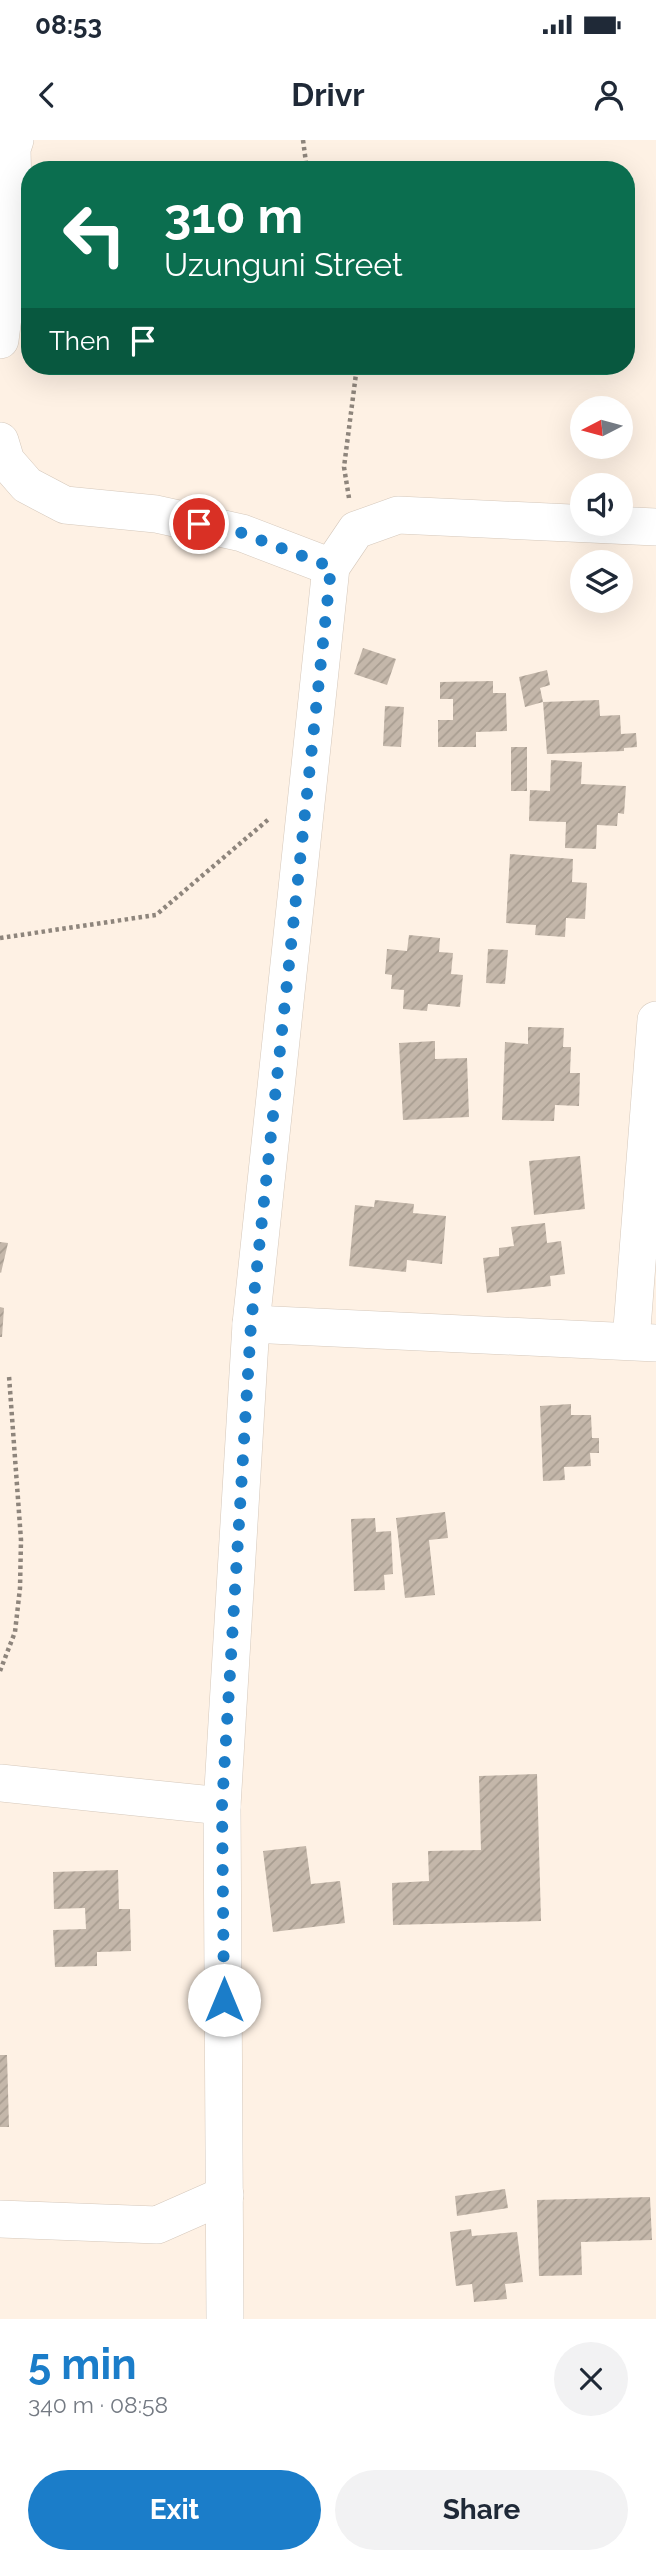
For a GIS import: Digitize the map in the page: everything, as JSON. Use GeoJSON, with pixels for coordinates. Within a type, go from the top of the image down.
{"type":"FeatureCollection","features":[{"type":"Feature","properties":{"kind":"street"},"geometry":{"type":"LineString","coordinates":[[0,340],[14,233],[12,149],[15,140]]}},
{"type":"Feature","properties":{"kind":"street"},"geometry":{"type":"LineString","coordinates":[[0,441],[6,461],[27,485],[65,505],[156,514],[242,533],[331,567]]}},
{"type":"Feature","properties":{"kind":"street"},"geometry":{"type":"LineString","coordinates":[[225,2319],[222,1806],[251,1324],[331,567],[355,530],[398,515],[656,527]]}},
{"type":"Feature","properties":{"kind":"street"},"geometry":{"type":"LineString","coordinates":[[251,1324],[643,1342],[656,1020]]}},
{"type":"Feature","properties":{"kind":"street"},"geometry":{"type":"LineString","coordinates":[[0,1783],[222,1806]]}},
{"type":"Feature","properties":{"kind":"street"},"geometry":{"type":"LineString","coordinates":[[0,2219],[157,2225],[225,2195]]}},
{"type":"Feature","properties":{"kind":"path"},"geometry":{"type":"LineString","coordinates":[[303,140],[306,161]]}},
{"type":"Feature","properties":{"kind":"path"},"geometry":{"type":"LineString","coordinates":[[355,530],[344,467],[356,375]]}},
{"type":"Feature","properties":{"kind":"path"},"geometry":{"type":"LineString","coordinates":[[0,938],[156,915],[308,786]]}},
{"type":"Feature","properties":{"kind":"path"},"geometry":{"type":"LineString","coordinates":[[0,1671],[15,1632],[20,1588],[21,1540],[9,1376]]}},
{"type":"Feature","properties":{"kind":"building"},"geometry":{"type":"Polygon","coordinates":[[[363,648],[396,659],[387,685],[354,674],[363,648]]]}},
{"type":"Feature","properties":{"kind":"building"},"geometry":{"type":"Polygon","coordinates":[[[547,670],[550,685],[540,688],[543,702],[525,707],[519,677],[547,670]]]}},
{"type":"Feature","properties":{"kind":"building"},"geometry":{"type":"Polygon","coordinates":[[[493,681],[493,693],[506,693],[507,731],[476,732],[476,747],[438,747],[438,720],[453,720],[453,699],[440,699],[440,682],[493,681]]]}},
{"type":"Feature","properties":{"kind":"building"},"geometry":{"type":"Polygon","coordinates":[[[599,700],[600,716],[620,715],[621,734],[636,733],[637,747],[624,748],[624,751],[547,754],[543,702],[599,700]]]}},
{"type":"Feature","properties":{"kind":"building"},"geometry":{"type":"Polygon","coordinates":[[[385,706],[404,707],[401,747],[383,746],[385,706]]]}},
{"type":"Feature","properties":{"kind":"building"},"geometry":{"type":"Polygon","coordinates":[[[511,747],[527,747],[527,791],[511,791],[511,747]]]}},
{"type":"Feature","properties":{"kind":"building"},"geometry":{"type":"Polygon","coordinates":[[[551,760],[582,762],[581,784],[626,786],[624,814],[618,813],[617,826],[597,825],[596,849],[565,848],[566,822],[529,821],[530,790],[550,791],[551,760]]]}},
{"type":"Feature","properties":{"kind":"building"},"geometry":{"type":"Polygon","coordinates":[[[510,854],[573,859],[572,882],[587,883],[585,919],[566,918],[565,937],[535,935],[536,925],[506,923],[510,854]]]}},
{"type":"Feature","properties":{"kind":"building"},"geometry":{"type":"Polygon","coordinates":[[[409,935],[440,938],[439,952],[453,953],[451,974],[463,975],[460,1007],[428,1004],[427,1011],[403,1009],[404,990],[391,989],[392,975],[385,974],[387,949],[407,951],[409,935]]]}},
{"type":"Feature","properties":{"kind":"building"},"geometry":{"type":"Polygon","coordinates":[[[488,949],[508,950],[505,984],[486,983],[488,949]]]}},
{"type":"Feature","properties":{"kind":"building"},"geometry":{"type":"Polygon","coordinates":[[[528,1027],[564,1028],[563,1047],[571,1047],[570,1073],[580,1073],[579,1106],[555,1105],[554,1121],[502,1120],[505,1042],[528,1044],[528,1027]]]}},
{"type":"Feature","properties":{"kind":"building"},"geometry":{"type":"Polygon","coordinates":[[[435,1041],[435,1059],[467,1058],[469,1117],[403,1120],[399,1043],[435,1041]]]}},
{"type":"Feature","properties":{"kind":"building"},"geometry":{"type":"Polygon","coordinates":[[[580,1156],[585,1209],[534,1215],[529,1161],[580,1156]]]}},
{"type":"Feature","properties":{"kind":"building"},"geometry":{"type":"Polygon","coordinates":[[[375,1200],[414,1204],[413,1213],[446,1216],[442,1264],[407,1260],[406,1272],[349,1266],[355,1205],[374,1207],[375,1200]]]}},
{"type":"Feature","properties":{"kind":"building"},"geometry":{"type":"Polygon","coordinates":[[[545,1223],[547,1243],[561,1241],[565,1274],[550,1276],[551,1286],[487,1293],[483,1258],[499,1256],[499,1248],[514,1246],[511,1227],[545,1223]]]}},
{"type":"Feature","properties":{"kind":"building"},"geometry":{"type":"Polygon","coordinates":[[[0,1242],[8,1243],[1,1273],[0,1272],[0,1242]]]}},
{"type":"Feature","properties":{"kind":"building"},"geometry":{"type":"Polygon","coordinates":[[[0,1307],[4,1308],[2,1337],[0,1337],[0,1307]]]}},
{"type":"Feature","properties":{"kind":"building"},"geometry":{"type":"Polygon","coordinates":[[[571,1404],[571,1415],[591,1415],[592,1438],[599,1438],[599,1453],[590,1453],[591,1466],[564,1467],[565,1480],[543,1481],[540,1406],[571,1404]]]}},
{"type":"Feature","properties":{"kind":"building"},"geometry":{"type":"Polygon","coordinates":[[[445,1512],[448,1538],[429,1540],[435,1595],[405,1598],[396,1518],[445,1512]]]}},
{"type":"Feature","properties":{"kind":"building"},"geometry":{"type":"Polygon","coordinates":[[[375,1518],[376,1532],[391,1531],[393,1574],[384,1575],[385,1590],[354,1591],[351,1519],[375,1518]]]}},
{"type":"Feature","properties":{"kind":"building"},"geometry":{"type":"Polygon","coordinates":[[[537,1774],[541,1921],[393,1925],[392,1883],[429,1881],[428,1851],[481,1850],[479,1776],[537,1774]]]}},
{"type":"Feature","properties":{"kind":"building"},"geometry":{"type":"Polygon","coordinates":[[[306,1846],[311,1884],[340,1881],[345,1923],[273,1932],[263,1851],[306,1846]]]}},
{"type":"Feature","properties":{"kind":"building"},"geometry":{"type":"Polygon","coordinates":[[[118,1870],[119,1909],[130,1909],[131,1951],[97,1952],[97,1966],[55,1967],[53,1930],[86,1929],[85,1908],[54,1909],[53,1872],[118,1870]]]}},
{"type":"Feature","properties":{"kind":"building"},"geometry":{"type":"Polygon","coordinates":[[[0,2055],[7,2055],[9,2127],[0,2127],[0,2055]]]}},
{"type":"Feature","properties":{"kind":"building"},"geometry":{"type":"Polygon","coordinates":[[[505,2189],[508,2208],[457,2216],[455,2196],[505,2189]]]}},
{"type":"Feature","properties":{"kind":"building"},"geometry":{"type":"Polygon","coordinates":[[[650,2197],[652,2240],[581,2242],[582,2275],[539,2276],[537,2200],[650,2197]]]}},
{"type":"Feature","properties":{"kind":"building"},"geometry":{"type":"Polygon","coordinates":[[[471,2229],[472,2236],[517,2232],[523,2282],[505,2284],[507,2299],[474,2302],[472,2284],[456,2286],[450,2232],[471,2229]]]}},
{"type":"Feature","properties":{"kind":"route"},"geometry":{"type":"LineString","coordinates":[[199,524],[242,533],[331,567],[251,1324],[222,1806],[224,2000]]}}]}
